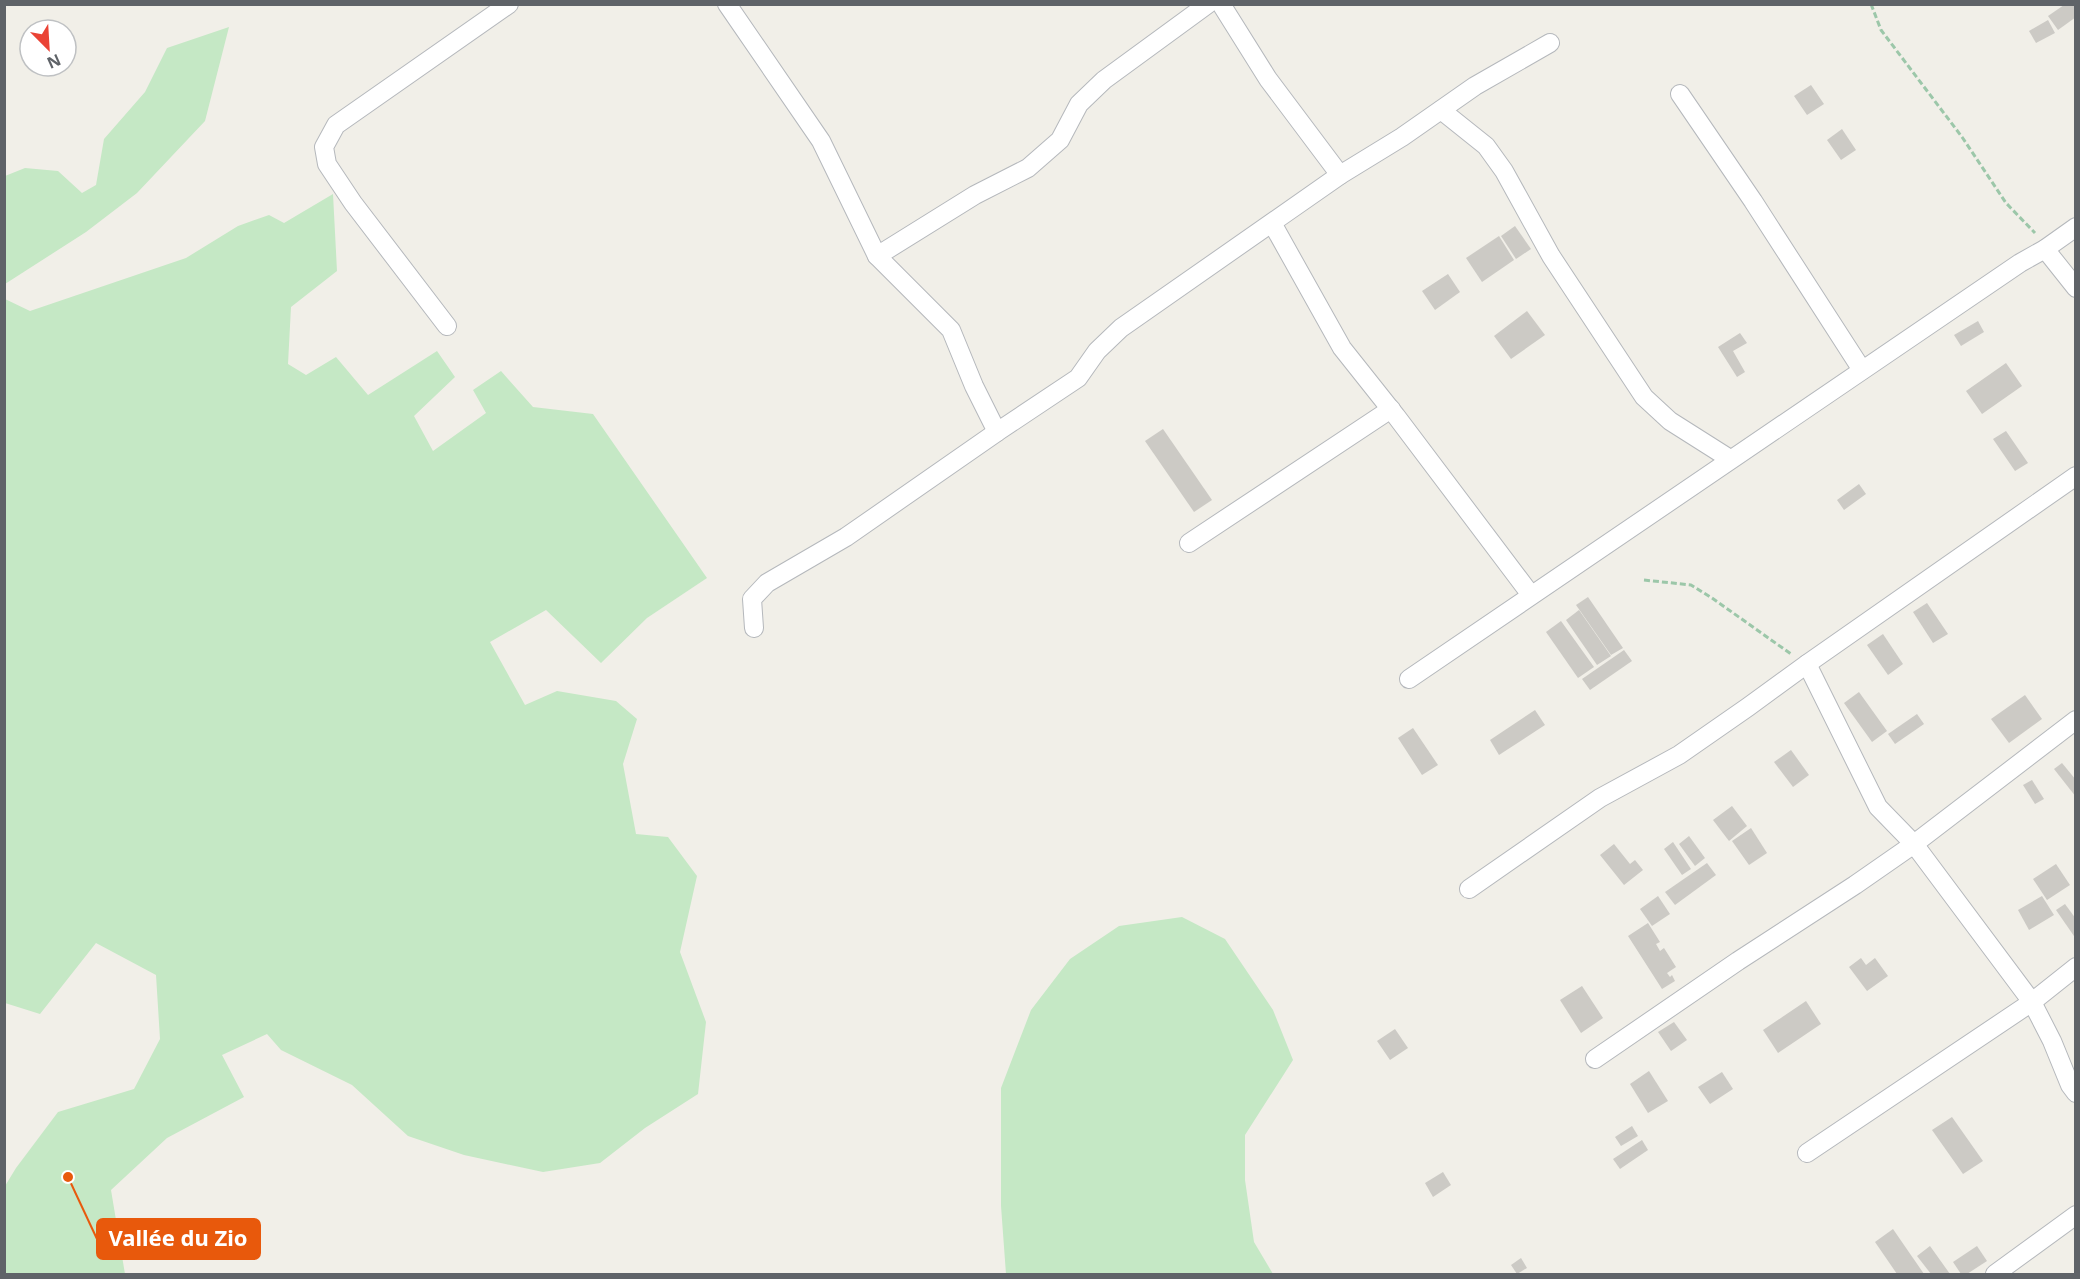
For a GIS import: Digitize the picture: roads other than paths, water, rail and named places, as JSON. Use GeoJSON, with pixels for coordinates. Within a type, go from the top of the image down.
{"type":"FeatureCollection","features":[{"type":"Feature","properties":{"kind":"street"},"geometry":{"type":"LineString","coordinates":[[447,326],[353,203],[327,164],[324,147],[336,125],[510,4]]}},
{"type":"Feature","properties":{"kind":"street"},"geometry":{"type":"LineString","coordinates":[[727,4],[821,141],[877,256],[951,330],[974,386],[997,432]]}},
{"type":"Feature","properties":{"kind":"street"},"geometry":{"type":"LineString","coordinates":[[877,256],[975,195],[1028,168],[1060,140],[1079,104],[1104,80],[1208,4]]}},
{"type":"Feature","properties":{"kind":"street"},"geometry":{"type":"LineString","coordinates":[[1221,4],[1269,79],[1340,175]]}},
{"type":"Feature","properties":{"kind":"street"},"geometry":{"type":"LineString","coordinates":[[754,628],[752,599],[766,583],[846,537],[1078,378],[1097,351],[1121,328],[1340,175],[1402,137],[1475,86],[1550,43]]}},
{"type":"Feature","properties":{"kind":"street"},"geometry":{"type":"LineString","coordinates":[[1680,94],[1753,201],[1862,370]]}},
{"type":"Feature","properties":{"kind":"street"},"geometry":{"type":"LineString","coordinates":[[1441,110],[1486,146],[1504,171],[1551,256],[1644,397],[1670,421],[1730,459]]}},
{"type":"Feature","properties":{"kind":"street"},"geometry":{"type":"LineString","coordinates":[[1272,223],[1342,348],[1391,409],[1531,595]]}},
{"type":"Feature","properties":{"kind":"street"},"geometry":{"type":"LineString","coordinates":[[1409,679],[2020,262],[2045,249],[2076,227]]}},
{"type":"Feature","properties":{"kind":"street"},"geometry":{"type":"LineString","coordinates":[[2045,249],[2076,288]]}},
{"type":"Feature","properties":{"kind":"street"},"geometry":{"type":"LineString","coordinates":[[1189,543],[1391,409]]}},
{"type":"Feature","properties":{"kind":"street"},"geometry":{"type":"LineString","coordinates":[[1469,888],[1600,798],[1679,755],[1749,708],[1807,664],[2076,476]]}},
{"type":"Feature","properties":{"kind":"street"},"geometry":{"type":"LineString","coordinates":[[1807,664],[1878,807],[1914,844],[2032,1002],[2052,1041],[2070,1085],[2076,1093]]}},
{"type":"Feature","properties":{"kind":"street"},"geometry":{"type":"LineString","coordinates":[[1595,1059],[1914,844],[2076,720]]}},
{"type":"Feature","properties":{"kind":"street"},"geometry":{"type":"LineString","coordinates":[[1807,1153],[2032,1002],[2076,967]]}},
{"type":"Feature","properties":{"kind":"street"},"geometry":{"type":"LineString","coordinates":[[1995,1275],[2076,1215]]}},
{"type":"Feature","properties":{"kind":"place","name":"Vallée du Zio"},"geometry":{"type":"Point","coordinates":[68,1177]}}]}
